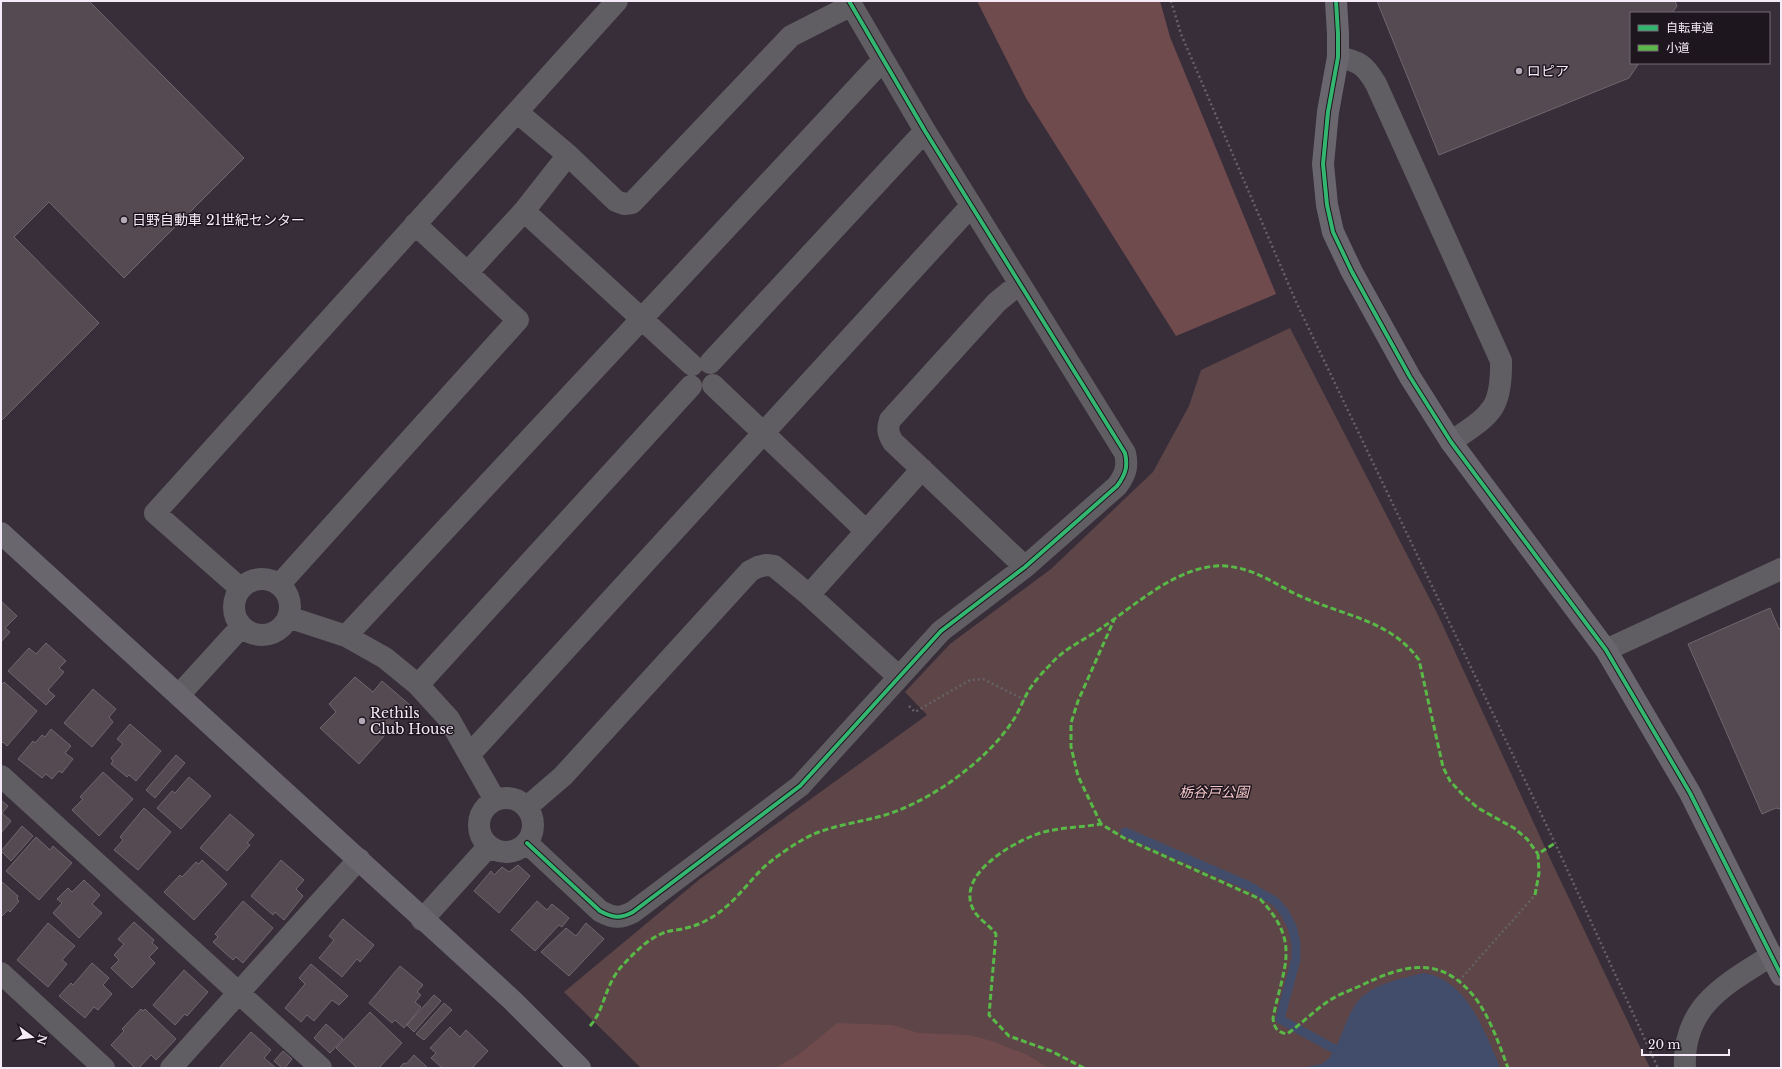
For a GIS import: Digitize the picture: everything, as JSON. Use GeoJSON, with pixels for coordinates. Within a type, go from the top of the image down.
{"type":"FeatureCollection","features":[{"type":"Feature","properties":{"kind":"street"},"geometry":{"type":"LineString","coordinates":[[240,588],[155,513],[617,1]]}},
{"type":"Feature","properties":{"kind":"street"},"geometry":{"type":"LineString","coordinates":[[1336,1],[1338,57],[1328,112],[1323,164],[1327,205],[1333,232],[1352,272],[1406,370],[1451,442],[1606,650],[1690,793],[1781,975]]}},
{"type":"Feature","properties":{"kind":"street"},"geometry":{"type":"LineString","coordinates":[[517,112],[568,155],[616,201],[624,204],[632,203],[791,36],[849,4],[971,206],[1125,453],[1128,464],[1124,477],[1118,486],[1025,567],[941,632],[800,786],[702,862],[633,912],[622,918],[611,917],[600,912],[527,843]]}},
{"type":"Feature","properties":{"kind":"street"},"geometry":{"type":"LineString","coordinates":[[1338,57],[1356,60],[1368,71],[1376,84],[1501,361],[1501,378],[1497,400],[1489,415],[1451,442]]}},
{"type":"Feature","properties":{"kind":"street"},"geometry":{"type":"LineString","coordinates":[[346,636],[643,319],[882,60]]}},
{"type":"Feature","properties":{"kind":"street"},"geometry":{"type":"LineString","coordinates":[[418,685],[698,372],[925,131]]}},
{"type":"Feature","properties":{"kind":"street"},"geometry":{"type":"LineString","coordinates":[[467,273],[524,211],[568,155]]}},
{"type":"Feature","properties":{"kind":"street"},"geometry":{"type":"LineString","coordinates":[[470,754],[971,206]]}},
{"type":"Feature","properties":{"kind":"street"},"geometry":{"type":"LineString","coordinates":[[524,211],[643,319],[698,372],[716,371],[717,376],[713,385],[866,531]]}},
{"type":"Feature","properties":{"kind":"street"},"geometry":{"type":"LineString","coordinates":[[279,584],[518,320],[415,224]]}},
{"type":"Feature","properties":{"kind":"street"},"geometry":{"type":"LineString","coordinates":[[1019,284],[998,302],[890,420],[888,428],[889,435],[893,442],[1025,567]]}},
{"type":"Feature","properties":{"kind":"street"},"geometry":{"type":"LineString","coordinates":[[809,595],[922,469]]}},
{"type":"Feature","properties":{"kind":"street"},"geometry":{"type":"LineString","coordinates":[[2,536],[179,695],[359,860],[422,920],[513,1002],[580,1068]]}},
{"type":"Feature","properties":{"kind":"street"},"geometry":{"type":"LineString","coordinates":[[527,807],[563,776],[750,571],[758,567],[766,565],[774,566],[809,595],[899,677]]}},
{"type":"Feature","properties":{"kind":"street"},"geometry":{"type":"LineString","coordinates":[[1606,650],[1781,570]]}},
{"type":"Feature","properties":{"kind":"street"},"geometry":{"type":"LineString","coordinates":[[263,578],[272,580],[279,584],[289,599],[288,617],[283,625],[276,631],[267,635],[249,632],[241,627],[236,620],[234,603],[240,588],[247,582],[263,578]]}},
{"type":"Feature","properties":{"kind":"street"},"geometry":{"type":"LineString","coordinates":[[288,617],[346,636],[385,658],[418,685],[449,719],[495,800]]}},
{"type":"Feature","properties":{"kind":"street"},"geometry":{"type":"LineString","coordinates":[[179,695],[241,627]]}},
{"type":"Feature","properties":{"kind":"street"},"geometry":{"type":"LineString","coordinates":[[1,776],[321,1068]]}},
{"type":"Feature","properties":{"kind":"street"},"geometry":{"type":"LineString","coordinates":[[512,798],[527,807],[533,821],[533,829],[527,843],[517,850],[505,852],[490,846],[482,835],[479,822],[482,813],[488,805],[495,800],[512,798]]}},
{"type":"Feature","properties":{"kind":"street"},"geometry":{"type":"LineString","coordinates":[[422,920],[490,846]]}},
{"type":"Feature","properties":{"kind":"street"},"geometry":{"type":"LineString","coordinates":[[171,1068],[359,860]]}},
{"type":"Feature","properties":{"kind":"street"},"geometry":{"type":"LineString","coordinates":[[1685,1068],[1685,1054],[1694,1018],[1709,1000],[1727,983],[1772,955]]}},
{"type":"Feature","properties":{"kind":"street"},"geometry":{"type":"LineString","coordinates":[[1,973],[104,1068]]}},
{"type":"Feature","properties":{"kind":"path"},"geometry":{"type":"LineString","coordinates":[[1171,1],[1180,34],[1297,304],[1555,843],[1658,1068]]}},
{"type":"Feature","properties":{"kind":"path"},"geometry":{"type":"LineString","coordinates":[[915,712],[970,680],[983,679],[1025,700]]}},
{"type":"Feature","properties":{"kind":"path"},"geometry":{"type":"LineString","coordinates":[[1458,981],[1535,895]]}},
{"type":"Feature","properties":{"kind":"green space","name":"栃谷戸公園"},"geometry":{"type":"Polygon","coordinates":[[[1290,328],[1438,615],[1554,867],[1650,1068],[641,1068],[564,992],[700,879],[927,715],[905,692],[950,644],[1051,569],[1153,472],[1189,406],[1201,370],[1290,328]]]}},
{"type":"Feature","properties":{"kind":"shaded area"},"geometry":{"type":"Polygon","coordinates":[[[977,1],[1160,1],[1170,37],[1276,294],[1176,336],[1026,98],[977,1]]]}},
{"type":"Feature","properties":{"kind":"shaded area"},"geometry":{"type":"Polygon","coordinates":[[[837,1023],[892,1025],[919,1033],[969,1035],[992,1041],[1027,1055],[1049,1068],[775,1068],[798,1055],[837,1023]]]}},
{"type":"Feature","properties":{"kind":"water"},"geometry":{"type":"Polygon","coordinates":[[[1424,973],[1436,976],[1447,982],[1464,997],[1483,1028],[1500,1068],[1297,1068],[1321,1064],[1327,1060],[1338,1043],[1357,1002],[1364,995],[1385,984],[1424,973]]]}},
{"type":"Feature","properties":{"kind":"building","name":"日野自動車 21世紀センター"},"geometry":{"type":"Polygon","coordinates":[[[1,1],[89,1],[244,158],[124,278],[49,202],[14,237],[99,323],[1,421],[1,1]]]}},
{"type":"Feature","properties":{"kind":"building","name":"ロピア"},"geometry":{"type":"Polygon","coordinates":[[[1377,1],[1675,1],[1677,6],[1673,12],[1630,12],[1630,64],[1638,64],[1629,78],[1439,155],[1377,1]]]}},
{"type":"Feature","properties":{"kind":"building"},"geometry":{"type":"Polygon","coordinates":[[[1,601],[17,616],[5,628],[10,632],[1,642],[1,601]]]}},
{"type":"Feature","properties":{"kind":"building"},"geometry":{"type":"Polygon","coordinates":[[[1770,608],[1779,629],[1781,628],[1781,809],[1776,808],[1762,814],[1688,644],[1770,608]]]}},
{"type":"Feature","properties":{"kind":"building"},"geometry":{"type":"Polygon","coordinates":[[[46,643],[66,661],[59,668],[64,672],[48,690],[55,696],[46,705],[8,671],[29,648],[36,654],[46,643]]]}},
{"type":"Feature","properties":{"kind":"building","name":"Rethils Club House"},"geometry":{"type":"Polygon","coordinates":[[[355,677],[373,692],[382,681],[411,706],[359,764],[320,728],[336,712],[329,704],[355,677]]]}},
{"type":"Feature","properties":{"kind":"building"},"geometry":{"type":"Polygon","coordinates":[[[4,682],[37,711],[7,746],[3,742],[1,744],[1,685],[4,682]]]}},
{"type":"Feature","properties":{"kind":"building"},"geometry":{"type":"Polygon","coordinates":[[[93,689],[116,709],[109,717],[113,722],[92,747],[64,723],[93,689]]]}},
{"type":"Feature","properties":{"kind":"building"},"geometry":{"type":"Polygon","coordinates":[[[130,724],[161,751],[136,781],[129,775],[127,777],[111,764],[113,761],[111,758],[123,744],[117,739],[130,724]]]}},
{"type":"Feature","properties":{"kind":"building"},"geometry":{"type":"Polygon","coordinates":[[[51,729],[71,746],[65,753],[73,759],[62,773],[59,771],[52,779],[46,774],[42,778],[18,759],[33,741],[35,743],[42,735],[45,737],[51,729]]]}},
{"type":"Feature","properties":{"kind":"building"},"geometry":{"type":"Polygon","coordinates":[[[176,755],[185,763],[155,798],[146,790],[176,755]]]}},
{"type":"Feature","properties":{"kind":"building"},"geometry":{"type":"Polygon","coordinates":[[[103,772],[133,799],[99,836],[72,810],[83,799],[80,797],[103,772]]]}},
{"type":"Feature","properties":{"kind":"building"},"geometry":{"type":"Polygon","coordinates":[[[189,777],[211,796],[181,829],[157,808],[172,791],[175,793],[189,777]]]}},
{"type":"Feature","properties":{"kind":"building"},"geometry":{"type":"Polygon","coordinates":[[[1,800],[8,806],[2,813],[11,821],[1,833],[1,800]]]}},
{"type":"Feature","properties":{"kind":"building"},"geometry":{"type":"Polygon","coordinates":[[[144,808],[171,832],[138,870],[114,850],[123,840],[120,837],[144,808]]]}},
{"type":"Feature","properties":{"kind":"building"},"geometry":{"type":"Polygon","coordinates":[[[230,814],[254,835],[247,843],[250,845],[227,871],[200,848],[230,814]]]}},
{"type":"Feature","properties":{"kind":"building"},"geometry":{"type":"Polygon","coordinates":[[[22,826],[33,836],[11,861],[1,851],[22,826]]]}},
{"type":"Feature","properties":{"kind":"building"},"geometry":{"type":"Polygon","coordinates":[[[36,837],[50,850],[53,846],[72,863],[39,900],[6,871],[36,837]]]}},
{"type":"Feature","properties":{"kind":"building"},"geometry":{"type":"Polygon","coordinates":[[[202,860],[227,884],[194,920],[164,892],[180,875],[182,877],[196,862],[199,864],[202,860]]]}},
{"type":"Feature","properties":{"kind":"building"},"geometry":{"type":"Polygon","coordinates":[[[281,860],[304,880],[296,889],[303,896],[284,920],[275,912],[273,915],[251,896],[281,860]]]}},
{"type":"Feature","properties":{"kind":"building"},"geometry":{"type":"Polygon","coordinates":[[[518,865],[530,876],[499,913],[474,891],[491,871],[494,875],[502,867],[509,872],[518,865]]]}},
{"type":"Feature","properties":{"kind":"building"},"geometry":{"type":"Polygon","coordinates":[[[84,880],[100,895],[92,904],[102,913],[79,938],[53,913],[62,903],[57,899],[68,888],[72,892],[84,880]]]}},
{"type":"Feature","properties":{"kind":"building"},"geometry":{"type":"Polygon","coordinates":[[[1,881],[18,896],[17,899],[19,901],[10,912],[8,910],[1,917],[1,881]]]}},
{"type":"Feature","properties":{"kind":"building"},"geometry":{"type":"Polygon","coordinates":[[[243,901],[273,928],[243,963],[236,957],[233,960],[213,942],[218,937],[215,934],[243,901]]]}},
{"type":"Feature","properties":{"kind":"building"},"geometry":{"type":"Polygon","coordinates":[[[537,901],[547,910],[552,904],[569,918],[562,927],[559,925],[535,951],[511,930],[537,901]]]}},
{"type":"Feature","properties":{"kind":"building"},"geometry":{"type":"Polygon","coordinates":[[[343,919],[374,945],[360,962],[357,959],[342,977],[319,958],[334,940],[329,936],[343,919]]]}},
{"type":"Feature","properties":{"kind":"building"},"geometry":{"type":"Polygon","coordinates":[[[134,922],[154,940],[152,943],[158,948],[149,957],[155,963],[132,988],[111,968],[119,960],[114,955],[124,944],[118,939],[134,922]]]}},
{"type":"Feature","properties":{"kind":"building"},"geometry":{"type":"Polygon","coordinates":[[[48,923],[75,946],[62,960],[67,964],[48,987],[17,960],[48,923]]]}},
{"type":"Feature","properties":{"kind":"building"},"geometry":{"type":"Polygon","coordinates":[[[586,923],[604,939],[569,976],[541,952],[566,928],[576,936],[586,923]]]}},
{"type":"Feature","properties":{"kind":"building"},"geometry":{"type":"Polygon","coordinates":[[[92,963],[109,978],[103,985],[112,994],[98,1010],[94,1007],[85,1018],[59,996],[71,983],[73,985],[92,963]]]}},
{"type":"Feature","properties":{"kind":"building"},"geometry":{"type":"Polygon","coordinates":[[[311,964],[348,996],[339,1005],[332,1000],[314,1021],[307,1015],[301,1022],[285,1008],[305,984],[299,978],[311,964]]]}},
{"type":"Feature","properties":{"kind":"building"},"geometry":{"type":"Polygon","coordinates":[[[400,966],[423,985],[417,992],[421,995],[415,1002],[421,1007],[404,1028],[395,1020],[392,1023],[369,1003],[400,966]]]}},
{"type":"Feature","properties":{"kind":"building"},"geometry":{"type":"Polygon","coordinates":[[[184,970],[208,992],[187,1016],[185,1014],[175,1025],[153,1005],[184,970]]]}},
{"type":"Feature","properties":{"kind":"building"},"geometry":{"type":"Polygon","coordinates":[[[434,995],[441,1001],[414,1032],[407,1025],[434,995]]]}},
{"type":"Feature","properties":{"kind":"building"},"geometry":{"type":"Polygon","coordinates":[[[444,1003],[452,1010],[424,1040],[416,1034],[444,1003]]]}},
{"type":"Feature","properties":{"kind":"building"},"geometry":{"type":"Polygon","coordinates":[[[141,1009],[143,1011],[145,1009],[176,1039],[156,1060],[151,1055],[139,1068],[135,1068],[111,1045],[124,1031],[122,1029],[141,1009]]]}},
{"type":"Feature","properties":{"kind":"building"},"geometry":{"type":"Polygon","coordinates":[[[370,1012],[402,1043],[379,1068],[357,1068],[336,1048],[370,1012]]]}},
{"type":"Feature","properties":{"kind":"building"},"geometry":{"type":"Polygon","coordinates":[[[326,1024],[343,1039],[330,1053],[314,1038],[326,1024]]]}},
{"type":"Feature","properties":{"kind":"building"},"geometry":{"type":"Polygon","coordinates":[[[450,1027],[460,1037],[466,1030],[488,1051],[472,1068],[442,1068],[431,1058],[436,1053],[430,1048],[450,1027]]]}},
{"type":"Feature","properties":{"kind":"building"},"geometry":{"type":"Polygon","coordinates":[[[251,1032],[271,1050],[264,1058],[276,1068],[219,1068],[251,1032]]]}},
{"type":"Feature","properties":{"kind":"building"},"geometry":{"type":"Polygon","coordinates":[[[283,1051],[292,1059],[285,1068],[282,1068],[274,1061],[283,1051]]]}},
{"type":"Feature","properties":{"kind":"building"},"geometry":{"type":"Polygon","coordinates":[[[414,1055],[428,1068],[399,1068],[404,1063],[406,1064],[414,1055]]]}},
{"type":"Feature","properties":{"kind":"waterway"},"geometry":{"type":"LineString","coordinates":[[1125,832],[1249,886],[1276,902],[1285,913],[1292,927],[1296,943],[1296,959],[1280,1019],[1336,1050]]}},
{"type":"Feature","properties":{"kind":"marked path"},"geometry":{"type":"LineString","coordinates":[[590,1026],[599,1012],[615,975],[621,967],[647,942],[666,932],[684,929],[714,916],[734,900],[767,865],[808,837],[829,829],[894,812],[932,794],[949,783],[975,763],[1006,731],[1033,684],[1061,654],[1096,632],[1161,586],[1193,571],[1209,567],[1226,566],[1238,568],[1259,575],[1297,595],[1382,628],[1408,647],[1419,660],[1443,767],[1450,781],[1478,808],[1514,828],[1527,839],[1538,854]]}},
{"type":"Feature","properties":{"kind":"marked path"},"geometry":{"type":"LineString","coordinates":[[1101,824],[1078,776],[1071,747],[1071,723],[1078,701],[1114,620]]}},
{"type":"Feature","properties":{"kind":"marked path"},"geometry":{"type":"LineString","coordinates":[[1084,1068],[1051,1051],[1009,1036],[989,1015],[996,934],[975,913],[971,904],[970,893],[973,882],[980,871],[989,862],[1011,846],[1040,833],[1101,824],[1124,838],[1260,899],[1273,915],[1281,929],[1285,943],[1286,956],[1284,970],[1273,1018],[1275,1027],[1278,1031],[1287,1034],[1331,1000],[1375,979],[1404,969],[1432,969],[1446,973],[1459,981],[1472,994],[1484,1011],[1508,1068]]}},
{"type":"Feature","properties":{"kind":"marked path"},"geometry":{"type":"LineString","coordinates":[[1535,895],[1539,873],[1538,854],[1555,843]]}},
{"type":"Feature","properties":{"kind":"cycle path"},"geometry":{"type":"LineString","coordinates":[[527,843],[600,911],[616,917],[624,916],[633,912],[800,786],[941,631],[1025,567],[1117,486],[1124,474],[1126,466],[1125,453],[925,131],[849,1]]}},
{"type":"Feature","properties":{"kind":"cycle path"},"geometry":{"type":"LineString","coordinates":[[1336,1],[1338,57],[1328,112],[1323,164],[1327,205],[1333,232],[1352,272],[1410,377],[1451,442],[1606,650],[1690,793],[1781,975]]}},
{"type":"Feature","properties":{"kind":"place","name":"ロピア"},"geometry":{"type":"Point","coordinates":[1519,71]}},
{"type":"Feature","properties":{"kind":"place","name":"日野自動車 21世紀センター"},"geometry":{"type":"Point","coordinates":[124,220]}},
{"type":"Feature","properties":{"kind":"place","name":"Rethils Club House"},"geometry":{"type":"Point","coordinates":[362,721]}}]}
